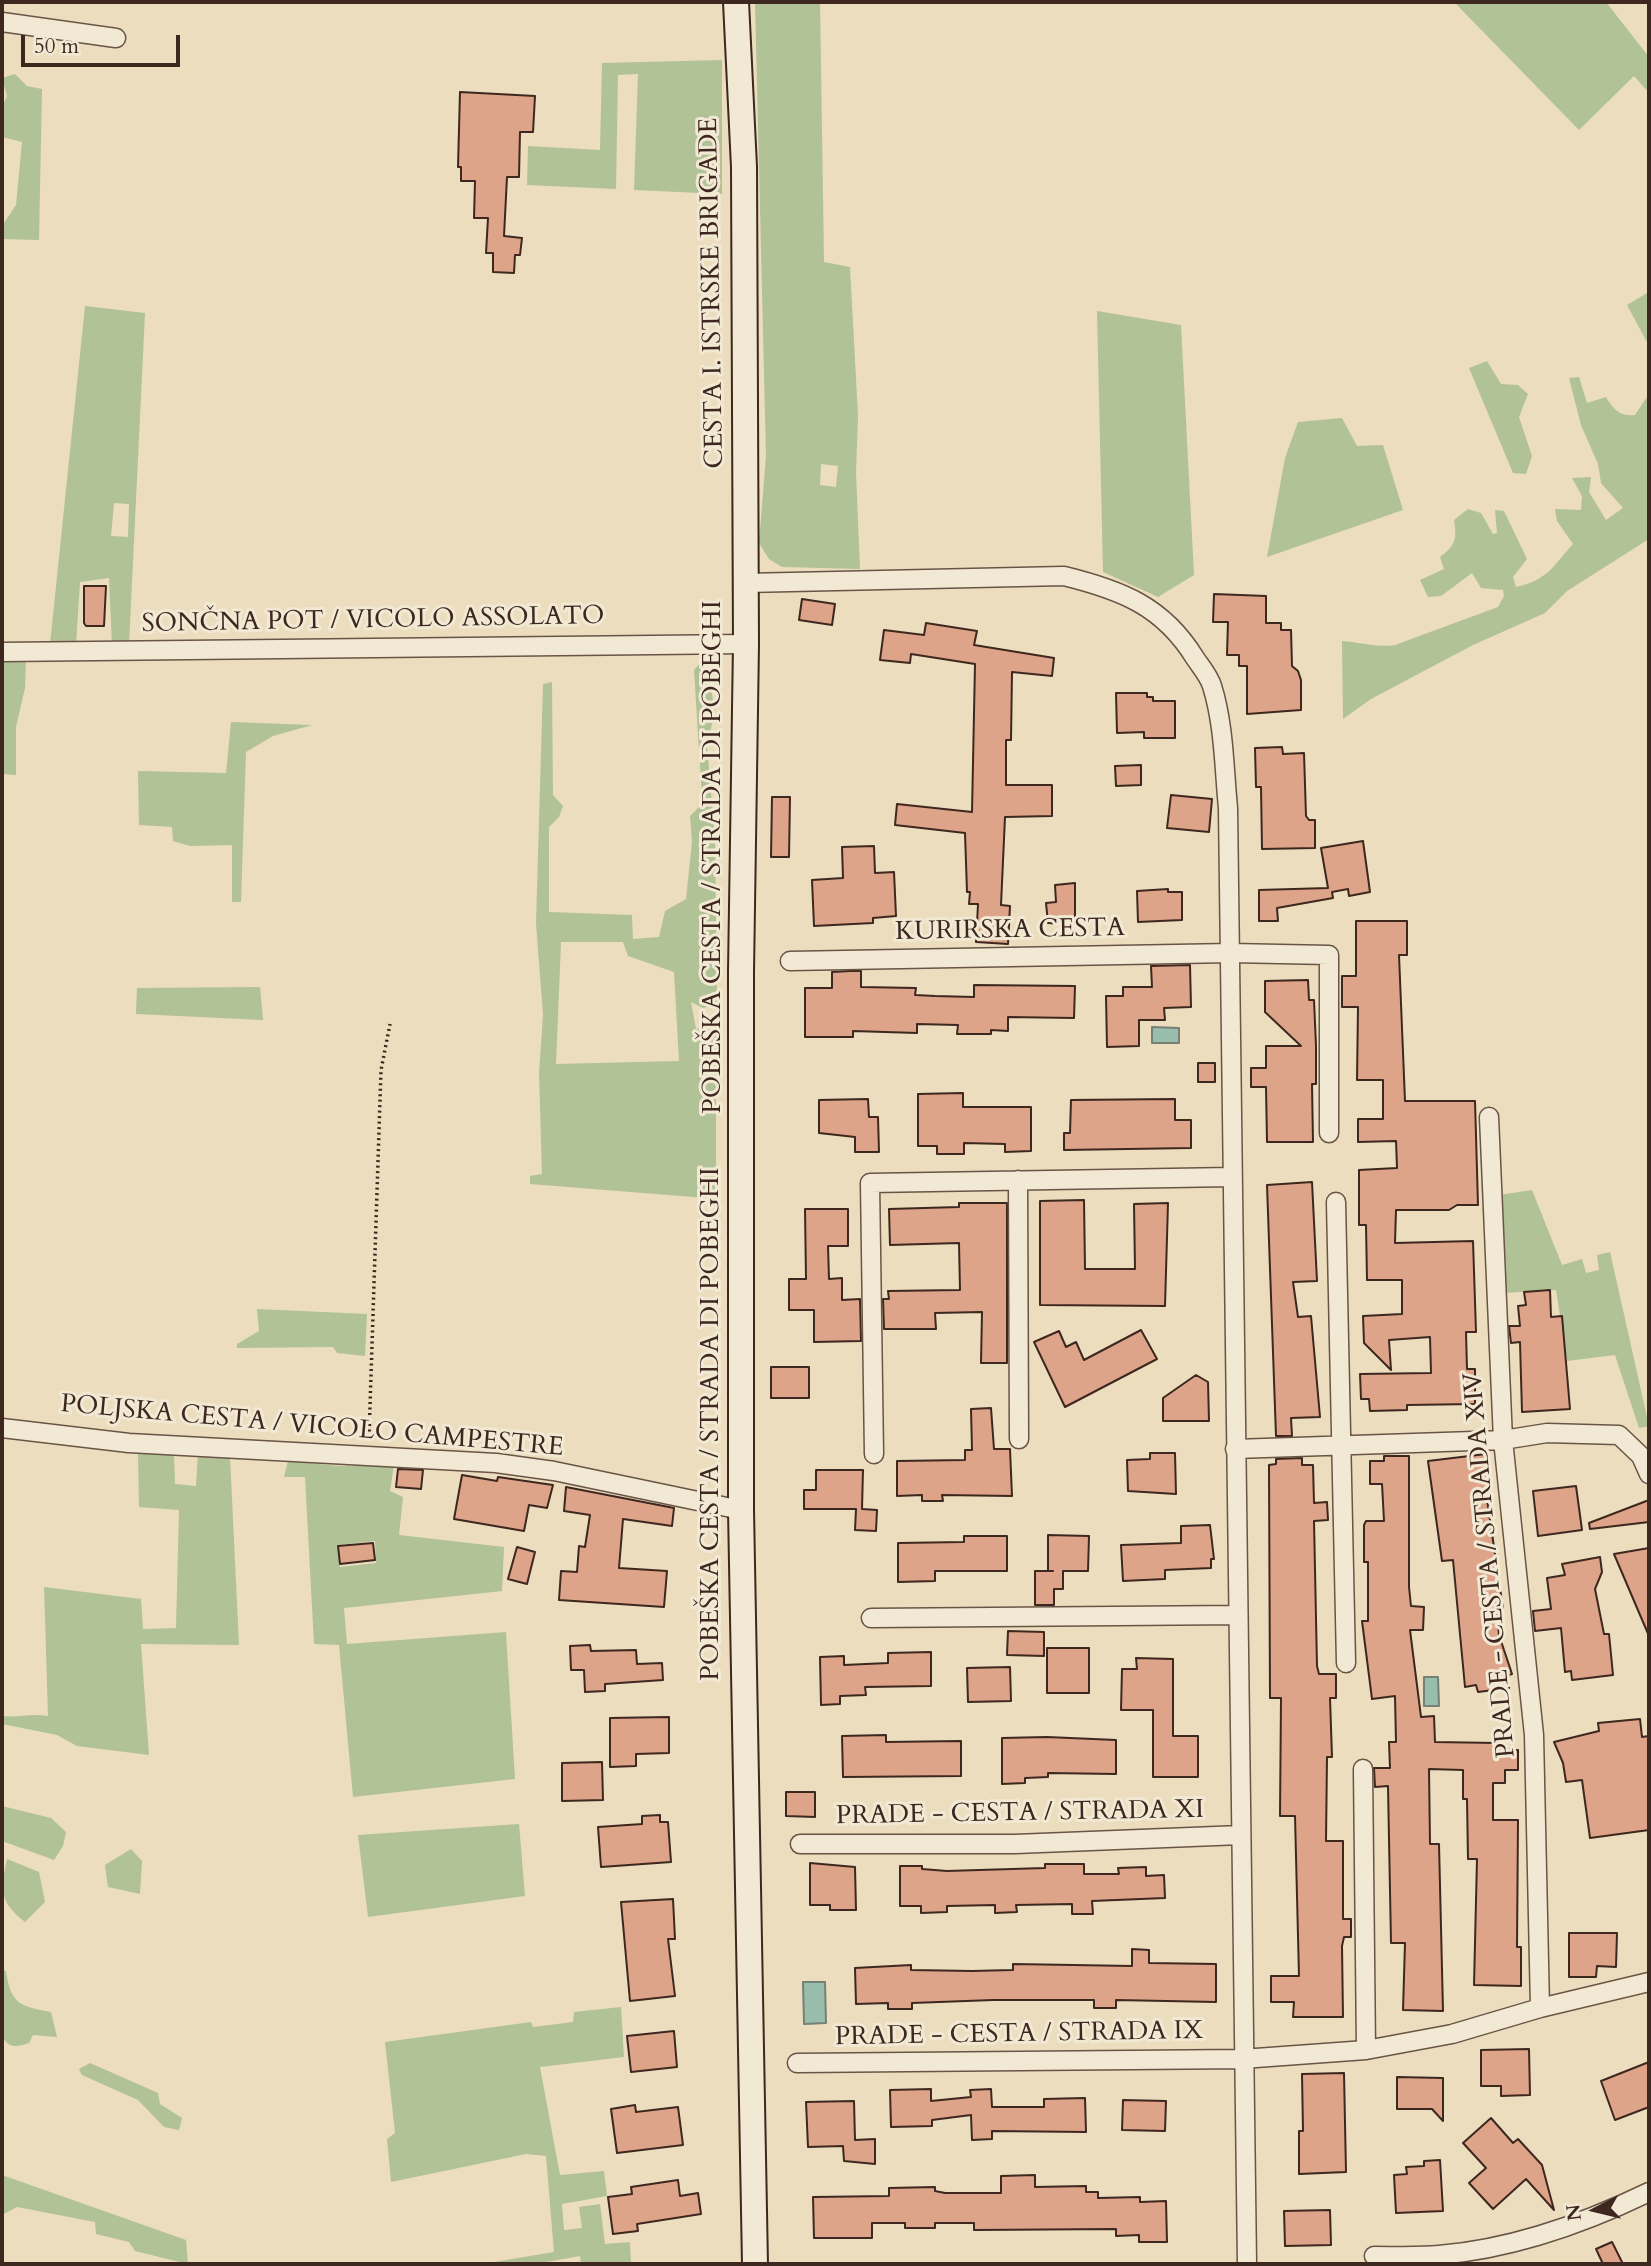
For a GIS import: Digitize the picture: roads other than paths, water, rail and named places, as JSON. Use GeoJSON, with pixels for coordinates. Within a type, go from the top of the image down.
{"type":"FeatureCollection","features":[{"type":"Feature","properties":{"kind":"street","name":"CESTA I. ISTRSKE BRIGADE"},"geometry":{"type":"LineString","coordinates":[[736,2],[744,167],[746,583]]}},
{"type":"Feature","properties":{"kind":"street"},"geometry":{"type":"LineString","coordinates":[[2,22],[116,38]]}},
{"type":"Feature","properties":{"kind":"street"},"geometry":{"type":"LineString","coordinates":[[746,583],[1064,576],[1112,588],[1154,611],[1184,639],[1211,684],[1221,731],[1228,808],[1242,2059],[1247,2264]]}},
{"type":"Feature","properties":{"kind":"street","name":"POBEŠKA CESTA / STRADA DI POBEGHI"},"geometry":{"type":"LineString","coordinates":[[746,583],[741,972],[741,1510],[755,2264]]}},
{"type":"Feature","properties":{"kind":"street","name":"SONČNA POT / VICOLO ASSOLATO"},"geometry":{"type":"LineString","coordinates":[[2,652],[746,644]]}},
{"type":"Feature","properties":{"kind":"street","name":"KURIRSKA CESTA"},"geometry":{"type":"LineString","coordinates":[[790,961],[1231,953],[1329,955],[1329,1133]]}},
{"type":"Feature","properties":{"kind":"street","name":"PRADE - CESTA / STRADA XIV"},"geometry":{"type":"LineString","coordinates":[[1489,1117],[1503,1440],[1534,1735],[1541,2008]]}},
{"type":"Feature","properties":{"kind":"street"},"geometry":{"type":"LineString","coordinates":[[874,1454],[870,1183],[1231,1177]]}},
{"type":"Feature","properties":{"kind":"street"},"geometry":{"type":"LineString","coordinates":[[1018,1180],[1019,1439]]}},
{"type":"Feature","properties":{"kind":"street"},"geometry":{"type":"LineString","coordinates":[[1336,1202],[1346,1663]]}},
{"type":"Feature","properties":{"kind":"street","name":"POLJSKA CESTA / VICOLO CAMPESTRE"},"geometry":{"type":"LineString","coordinates":[[2,1428],[129,1443],[496,1463],[554,1471],[741,1510]]}},
{"type":"Feature","properties":{"kind":"street"},"geometry":{"type":"LineString","coordinates":[[1235,1449],[1340,1443],[1503,1440],[1547,1433],[1619,1435],[1641,1456],[1649,1474]]}},
{"type":"Feature","properties":{"kind":"street"},"geometry":{"type":"LineString","coordinates":[[871,1618],[1238,1615]]}},
{"type":"Feature","properties":{"kind":"street"},"geometry":{"type":"LineString","coordinates":[[1363,1769],[1366,2050]]}},
{"type":"Feature","properties":{"kind":"street","name":"PRADE - CESTA / STRADA XI"},"geometry":{"type":"LineString","coordinates":[[800,1844],[1015,1844],[1241,1835]]}},
{"type":"Feature","properties":{"kind":"street","name":"PRADE - CESTA / STRADA IX"},"geometry":{"type":"LineString","coordinates":[[797,2063],[1242,2059],[1366,2050],[1452,2034],[1541,2008],[1649,1982]]}},
{"type":"Feature","properties":{"kind":"street"},"geometry":{"type":"LineString","coordinates":[[1374,2256],[1439,2255],[1514,2242],[1612,2210],[1649,2192]]}}]}
